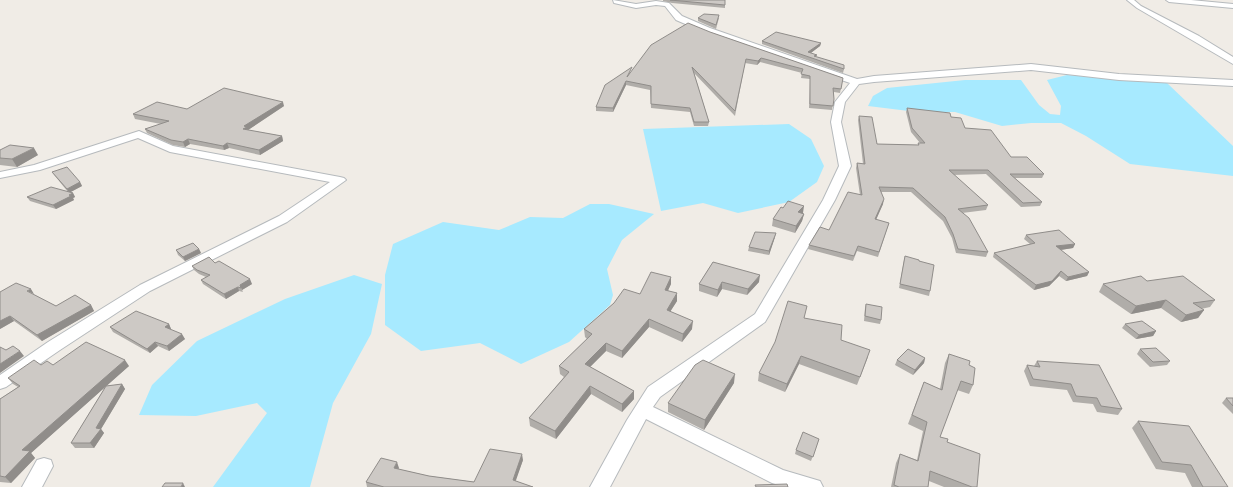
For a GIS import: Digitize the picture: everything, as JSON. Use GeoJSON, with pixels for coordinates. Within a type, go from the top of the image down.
{"type":"FeatureCollection","features":[{"type":"Feature","properties":{"kind":"street"},"geometry":{"type":"LineString","coordinates":[[616,0],[616,2],[636,6],[656,3],[667,4],[679,18],[706,30],[856,82],[874,79],[1031,67],[1119,76],[1233,83]]}},
{"type":"Feature","properties":{"kind":"street"},"geometry":{"type":"LineString","coordinates":[[1130,0],[1138,7],[1196,38],[1233,61]]}},
{"type":"Feature","properties":{"kind":"street"},"geometry":{"type":"LineString","coordinates":[[1168,0],[1233,6]]}},
{"type":"Feature","properties":{"kind":"street"},"geometry":{"type":"LineString","coordinates":[[600,487],[633,425],[654,392],[760,318],[829,200],[845,166],[836,122],[840,102],[856,82]]}},
{"type":"Feature","properties":{"kind":"street"},"geometry":{"type":"LineString","coordinates":[[0,175],[36,168],[139,134],[170,149],[340,180],[283,219],[144,288],[0,383]]}},
{"type":"Feature","properties":{"kind":"street"},"geometry":{"type":"LineString","coordinates":[[643,410],[779,477],[813,487]]}},
{"type":"Feature","properties":{"kind":"street"},"geometry":{"type":"LineString","coordinates":[[32,487],[44,466]]}},
{"type":"Feature","properties":{"kind":"water"},"geometry":{"type":"Polygon","coordinates":[[[1067,75],[1167,83],[1233,146],[1233,176],[1130,164],[1086,136],[1061,123],[1031,123],[1002,126],[955,112],[917,112],[868,106],[873,96],[887,88],[965,80],[1021,80],[1039,105],[1050,114],[1060,115],[1061,106],[1047,80],[1067,75]]]}},
{"type":"Feature","properties":{"kind":"water"},"geometry":{"type":"Polygon","coordinates":[[[789,124],[811,139],[824,166],[817,182],[789,202],[738,213],[703,203],[661,211],[643,129],[789,124]]]}},
{"type":"Feature","properties":{"kind":"water"},"geometry":{"type":"Polygon","coordinates":[[[590,204],[609,204],[654,214],[622,240],[607,269],[613,295],[610,305],[569,342],[521,364],[480,343],[421,351],[385,325],[385,275],[393,244],[443,222],[499,230],[530,217],[563,218],[590,204]]]}},
{"type":"Feature","properties":{"kind":"water"},"geometry":{"type":"Polygon","coordinates":[[[354,275],[382,284],[371,334],[333,403],[310,487],[213,487],[267,413],[257,403],[196,416],[139,415],[152,385],[197,341],[285,299],[354,275]]]}},
{"type":"Feature","properties":{"kind":"building"},"geometry":{"type":"Polygon","coordinates":[[[670,0],[725,0],[725,5],[670,0]]]}},
{"type":"Feature","properties":{"kind":"building"},"geometry":{"type":"Polygon","coordinates":[[[704,14],[719,15],[716,25],[698,18],[704,14]]]}},
{"type":"Feature","properties":{"kind":"building"},"geometry":{"type":"Polygon","coordinates":[[[688,23],[843,78],[841,89],[833,88],[833,106],[810,104],[810,76],[801,74],[803,69],[761,58],[758,61],[746,59],[735,111],[692,67],[709,122],[694,122],[690,108],[651,104],[651,86],[626,81],[613,108],[596,107],[605,85],[632,67],[627,77],[651,45],[688,23]]]}},
{"type":"Feature","properties":{"kind":"building"},"geometry":{"type":"Polygon","coordinates":[[[776,32],[821,43],[808,52],[817,55],[814,56],[844,65],[844,69],[762,41],[776,32]]]}},
{"type":"Feature","properties":{"kind":"building"},"geometry":{"type":"Polygon","coordinates":[[[224,88],[283,102],[244,126],[247,127],[243,129],[282,136],[259,150],[227,143],[223,146],[188,139],[183,142],[171,140],[145,129],[169,121],[133,114],[157,102],[187,109],[224,88]]]}},
{"type":"Feature","properties":{"kind":"building"},"geometry":{"type":"Polygon","coordinates":[[[907,108],[950,113],[951,117],[961,118],[965,128],[991,130],[1011,157],[1027,157],[1044,174],[1010,174],[1042,202],[1023,203],[988,170],[949,170],[988,205],[958,209],[969,218],[988,252],[958,249],[945,217],[913,188],[879,187],[884,199],[875,219],[889,223],[879,252],[858,246],[854,256],[809,245],[820,227],[829,230],[848,192],[862,195],[857,163],[865,164],[859,116],[872,117],[877,144],[919,145],[918,143],[925,143],[912,128],[907,108]]]}},
{"type":"Feature","properties":{"kind":"building"},"geometry":{"type":"Polygon","coordinates":[[[10,145],[34,148],[12,159],[0,158],[0,150],[10,145]]]}},
{"type":"Feature","properties":{"kind":"building"},"geometry":{"type":"Polygon","coordinates":[[[67,167],[80,182],[67,189],[52,172],[67,167]]]}},
{"type":"Feature","properties":{"kind":"building"},"geometry":{"type":"Polygon","coordinates":[[[51,187],[73,193],[69,195],[71,196],[53,205],[27,197],[51,187]]]}},
{"type":"Feature","properties":{"kind":"building"},"geometry":{"type":"Polygon","coordinates":[[[788,201],[804,206],[798,212],[804,214],[796,226],[773,219],[781,207],[783,208],[788,201]]]}},
{"type":"Feature","properties":{"kind":"building"},"geometry":{"type":"Polygon","coordinates":[[[1059,230],[1075,244],[1056,246],[1089,272],[1068,277],[1061,271],[1052,281],[1036,285],[994,253],[1035,243],[1026,235],[1059,230]]]}},
{"type":"Feature","properties":{"kind":"building"},"geometry":{"type":"Polygon","coordinates":[[[755,232],[776,233],[769,251],[749,247],[755,232]]]}},
{"type":"Feature","properties":{"kind":"building"},"geometry":{"type":"Polygon","coordinates":[[[193,243],[199,249],[183,257],[176,250],[193,243]]]}},
{"type":"Feature","properties":{"kind":"building"},"geometry":{"type":"Polygon","coordinates":[[[905,256],[934,265],[930,291],[900,284],[905,256]]]}},
{"type":"Feature","properties":{"kind":"building"},"geometry":{"type":"Polygon","coordinates":[[[209,257],[215,263],[219,261],[250,279],[240,285],[241,288],[238,287],[224,294],[201,280],[210,275],[197,270],[192,266],[209,257]]]}},
{"type":"Feature","properties":{"kind":"building"},"geometry":{"type":"Polygon","coordinates":[[[713,262],[760,275],[748,289],[722,282],[718,290],[699,284],[713,262]]]}},
{"type":"Feature","properties":{"kind":"building"},"geometry":{"type":"Polygon","coordinates":[[[651,272],[671,277],[665,290],[677,293],[667,310],[693,321],[683,334],[649,319],[622,351],[606,343],[585,364],[634,391],[622,404],[590,386],[555,431],[529,418],[569,372],[559,366],[592,334],[584,329],[614,303],[624,289],[640,294],[651,272]]]}},
{"type":"Feature","properties":{"kind":"building"},"geometry":{"type":"Polygon","coordinates":[[[1141,276],[1147,281],[1183,276],[1215,300],[1193,303],[1204,310],[1186,315],[1166,300],[1136,306],[1103,284],[1141,276]]]}},
{"type":"Feature","properties":{"kind":"building"},"geometry":{"type":"Polygon","coordinates":[[[16,283],[31,289],[27,291],[56,306],[75,295],[91,305],[37,335],[10,316],[0,321],[0,292],[16,283]]]}},
{"type":"Feature","properties":{"kind":"building"},"geometry":{"type":"Polygon","coordinates":[[[788,301],[807,306],[804,318],[842,325],[841,340],[870,350],[860,377],[801,356],[787,384],[759,373],[775,342],[788,301]]]}},
{"type":"Feature","properties":{"kind":"building"},"geometry":{"type":"Polygon","coordinates":[[[866,304],[882,307],[881,320],[865,316],[866,304]]]}},
{"type":"Feature","properties":{"kind":"building"},"geometry":{"type":"Polygon","coordinates":[[[136,311],[169,324],[165,327],[182,334],[167,346],[155,342],[147,349],[110,327],[136,311]]]}},
{"type":"Feature","properties":{"kind":"building"},"geometry":{"type":"Polygon","coordinates":[[[1142,321],[1156,331],[1139,335],[1125,324],[1142,321]]]}},
{"type":"Feature","properties":{"kind":"building"},"geometry":{"type":"Polygon","coordinates":[[[86,342],[125,360],[22,450],[30,451],[5,477],[0,476],[0,399],[20,386],[8,378],[34,360],[41,365],[47,361],[53,365],[86,342]]]}},
{"type":"Feature","properties":{"kind":"building"},"geometry":{"type":"Polygon","coordinates":[[[13,346],[20,351],[0,364],[0,347],[6,350],[13,346]]]}},
{"type":"Feature","properties":{"kind":"building"},"geometry":{"type":"Polygon","coordinates":[[[1156,348],[1170,361],[1153,362],[1140,349],[1156,348]]]}},
{"type":"Feature","properties":{"kind":"building"},"geometry":{"type":"Polygon","coordinates":[[[908,349],[925,358],[915,370],[897,360],[908,349]]]}},
{"type":"Feature","properties":{"kind":"building"},"geometry":{"type":"Polygon","coordinates":[[[949,354],[970,361],[969,365],[975,368],[973,385],[961,381],[940,437],[948,439],[947,442],[980,454],[977,487],[972,487],[930,471],[928,487],[899,487],[894,485],[900,454],[918,461],[927,422],[912,415],[924,382],[942,390],[949,354]]]}},
{"type":"Feature","properties":{"kind":"building"},"geometry":{"type":"Polygon","coordinates":[[[703,360],[735,374],[705,420],[668,403],[695,365],[703,360]]]}},
{"type":"Feature","properties":{"kind":"building"},"geometry":{"type":"Polygon","coordinates":[[[1037,361],[1099,365],[1122,409],[1101,406],[1097,398],[1076,396],[1071,384],[1033,379],[1027,365],[1040,367],[1037,361]]]}},
{"type":"Feature","properties":{"kind":"building"},"geometry":{"type":"Polygon","coordinates":[[[122,384],[96,428],[101,429],[90,443],[71,443],[106,386],[122,384]]]}},
{"type":"Feature","properties":{"kind":"building"},"geometry":{"type":"Polygon","coordinates":[[[1226,398],[1233,398],[1233,406],[1226,398]]]}},
{"type":"Feature","properties":{"kind":"building"},"geometry":{"type":"Polygon","coordinates":[[[1138,421],[1189,426],[1228,487],[1203,487],[1191,465],[1162,462],[1138,421]]]}},
{"type":"Feature","properties":{"kind":"building"},"geometry":{"type":"Polygon","coordinates":[[[803,432],[819,439],[813,457],[796,450],[803,432]]]}},
{"type":"Feature","properties":{"kind":"building"},"geometry":{"type":"Polygon","coordinates":[[[490,449],[522,454],[513,480],[533,487],[384,487],[366,482],[381,458],[397,462],[394,468],[429,476],[474,482],[490,449]]]}},
{"type":"Feature","properties":{"kind":"building"},"geometry":{"type":"Polygon","coordinates":[[[165,483],[183,483],[181,487],[162,487],[165,483]]]}},
{"type":"Feature","properties":{"kind":"building"},"geometry":{"type":"Polygon","coordinates":[[[787,484],[788,487],[756,487],[755,485],[787,484]]]}}]}
